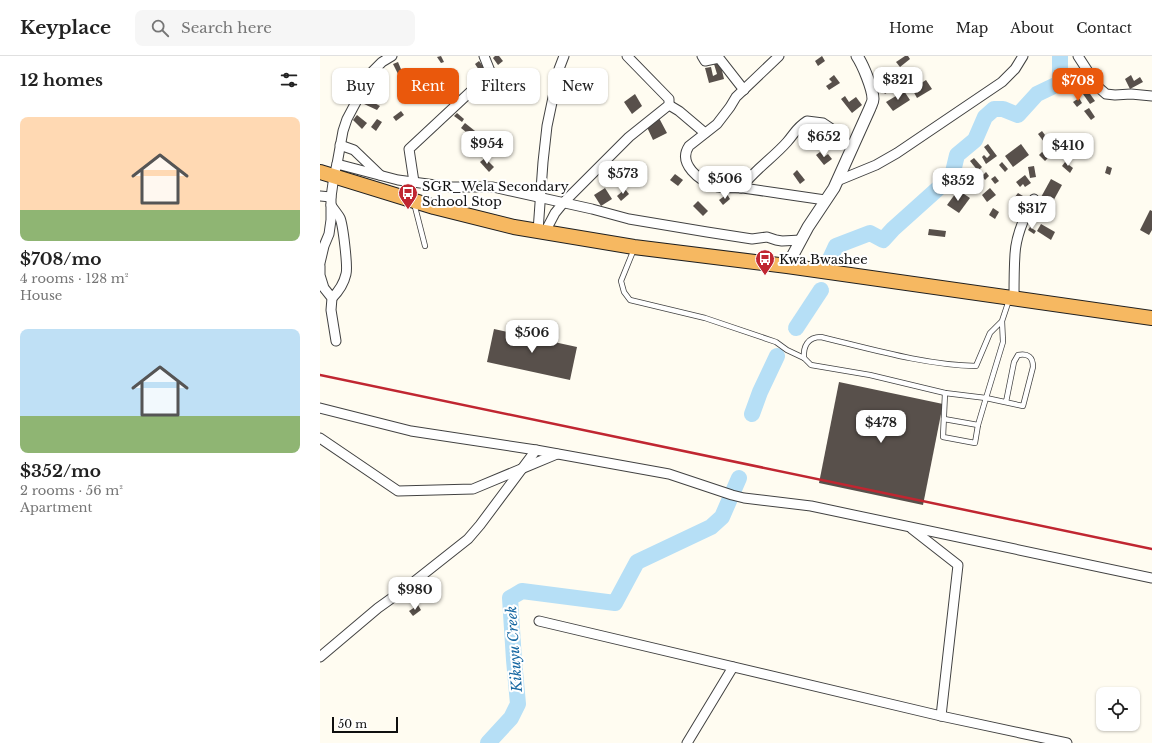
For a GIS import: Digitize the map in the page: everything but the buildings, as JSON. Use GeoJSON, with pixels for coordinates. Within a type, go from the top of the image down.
{"type":"FeatureCollection","features":[{"type":"Feature","properties":{"kind":"highway"},"geometry":{"type":"LineString","coordinates":[[320,172],[335,170],[413,201],[541,232],[634,247],[787,266],[1152,318]]}},
{"type":"Feature","properties":{"kind":"street"},"geometry":{"type":"LineString","coordinates":[[320,263],[324,246],[329,234],[335,170],[347,119],[372,72],[382,62],[392,56]]}},
{"type":"Feature","properties":{"kind":"street"},"geometry":{"type":"LineString","coordinates":[[414,182],[409,149],[484,80],[490,71],[484,56]]}},
{"type":"Feature","properties":{"kind":"street"},"geometry":{"type":"LineString","coordinates":[[541,232],[541,197],[547,126],[559,69],[564,56]]}},
{"type":"Feature","properties":{"kind":"street"},"geometry":{"type":"LineString","coordinates":[[541,232],[564,202],[629,136],[669,105],[670,99],[628,56]]}},
{"type":"Feature","properties":{"kind":"street"},"geometry":{"type":"LineString","coordinates":[[702,56],[705,61],[719,58],[744,90]]}},
{"type":"Feature","properties":{"kind":"street"},"geometry":{"type":"LineString","coordinates":[[779,56],[736,97],[717,124],[694,141],[685,155],[686,162],[693,172],[705,182],[716,187],[741,188],[825,200]]}},
{"type":"Feature","properties":{"kind":"street"},"geometry":{"type":"LineString","coordinates":[[787,266],[800,240],[834,188],[873,100],[870,85],[857,56]]}},
{"type":"Feature","properties":{"kind":"street"},"geometry":{"type":"LineString","coordinates":[[837,181],[876,165],[906,147],[1002,82],[1015,69],[1023,56]]}},
{"type":"Feature","properties":{"kind":"street"},"geometry":{"type":"LineString","coordinates":[[1078,56],[1098,87],[1106,94],[1152,96]]}},
{"type":"Feature","properties":{"kind":"street"},"geometry":{"type":"LineString","coordinates":[[669,105],[679,111],[705,133]]}},
{"type":"Feature","properties":{"kind":"street"},"geometry":{"type":"LineString","coordinates":[[741,188],[748,178],[789,140],[796,130],[807,122],[823,123],[832,129],[852,149]]}},
{"type":"Feature","properties":{"kind":"street"},"geometry":{"type":"LineString","coordinates":[[340,145],[354,150],[380,175]]}},
{"type":"Feature","properties":{"kind":"street"},"geometry":{"type":"LineString","coordinates":[[335,170],[380,175],[398,180],[450,187],[493,187],[564,202],[629,219],[752,239],[767,238],[782,241],[800,240]]}},
{"type":"Feature","properties":{"kind":"street"},"geometry":{"type":"LineString","coordinates":[[320,196],[331,201],[340,219],[344,234],[347,266],[346,274],[337,293],[332,298],[331,310],[336,341]]}},
{"type":"Feature","properties":{"kind":"street"},"geometry":{"type":"LineString","coordinates":[[1012,298],[1015,253],[1020,231],[1034,199]]}},
{"type":"Feature","properties":{"kind":"street"},"geometry":{"type":"LineString","coordinates":[[320,266],[320,275],[324,288],[332,298]]}},
{"type":"Feature","properties":{"kind":"street"},"geometry":{"type":"LineString","coordinates":[[320,408],[411,431],[536,450],[669,474],[744,498],[811,506],[1152,578]]}},
{"type":"Feature","properties":{"kind":"street"},"geometry":{"type":"LineString","coordinates":[[320,438],[398,491],[473,489],[557,454]]}},
{"type":"Feature","properties":{"kind":"street"},"geometry":{"type":"LineString","coordinates":[[320,656],[378,608],[468,539],[536,450]]}},
{"type":"Feature","properties":{"kind":"street"},"geometry":{"type":"LineString","coordinates":[[909,527],[958,564],[941,716]]}},
{"type":"Feature","properties":{"kind":"street"},"geometry":{"type":"LineString","coordinates":[[539,621],[941,716],[1067,743]]}},
{"type":"Feature","properties":{"kind":"street"},"geometry":{"type":"LineString","coordinates":[[687,743],[733,667]]}},
{"type":"Feature","properties":{"kind":"lane"},"geometry":{"type":"LineString","coordinates":[[413,201],[425,246]]}},
{"type":"Feature","properties":{"kind":"lane"},"geometry":{"type":"LineString","coordinates":[[634,247],[621,281],[624,292],[630,300],[705,318],[776,342],[787,350],[804,358],[811,364],[870,375],[945,393],[986,398],[1023,406],[1034,367],[1033,361],[1030,357],[1023,354],[1018,355],[1014,362],[1006,402]]}},
{"type":"Feature","properties":{"kind":"lane"},"geometry":{"type":"LineString","coordinates":[[804,358],[804,351],[807,343],[815,337],[821,337],[896,355],[955,366],[976,366],[990,333],[1002,322],[1012,298]]}},
{"type":"Feature","properties":{"kind":"lane"},"geometry":{"type":"LineString","coordinates":[[945,393],[943,437],[975,443],[978,425],[1003,342],[1002,322]]}},
{"type":"Feature","properties":{"kind":"lane"},"geometry":{"type":"LineString","coordinates":[[944,418],[978,425]]}},
{"type":"Feature","properties":{"kind":"waterway","name":"Kikuyu Creek"},"geometry":{"type":"LineString","coordinates":[[829,261],[836,246],[870,233],[883,240],[893,229],[952,176],[957,155],[975,140],[985,117],[994,109],[1003,109],[1018,115],[1037,94],[1060,83],[1060,56]]}},
{"type":"Feature","properties":{"kind":"waterway","name":"Kikuyu Creek"},"geometry":{"type":"LineString","coordinates":[[796,328],[821,290]]}},
{"type":"Feature","properties":{"kind":"waterway","name":"Kikuyu Creek"},"geometry":{"type":"LineString","coordinates":[[752,414],[760,392],[777,356]]}},
{"type":"Feature","properties":{"kind":"waterway","name":"Kikuyu Creek"},"geometry":{"type":"LineString","coordinates":[[488,743],[511,718],[518,704],[510,598],[522,591],[615,603],[637,562],[711,527],[722,517],[739,478]]}},
{"type":"Feature","properties":{"kind":"railway"},"geometry":{"type":"LineString","coordinates":[[320,375],[1152,549]]}},
{"type":"Feature","properties":{"kind":"place","name":"SGR_Wela Secondary School Stop"},"geometry":{"type":"Point","coordinates":[408,210]}},
{"type":"Feature","properties":{"kind":"place","name":"Kwa Bwashee"},"geometry":{"type":"Point","coordinates":[765,276]}}]}
